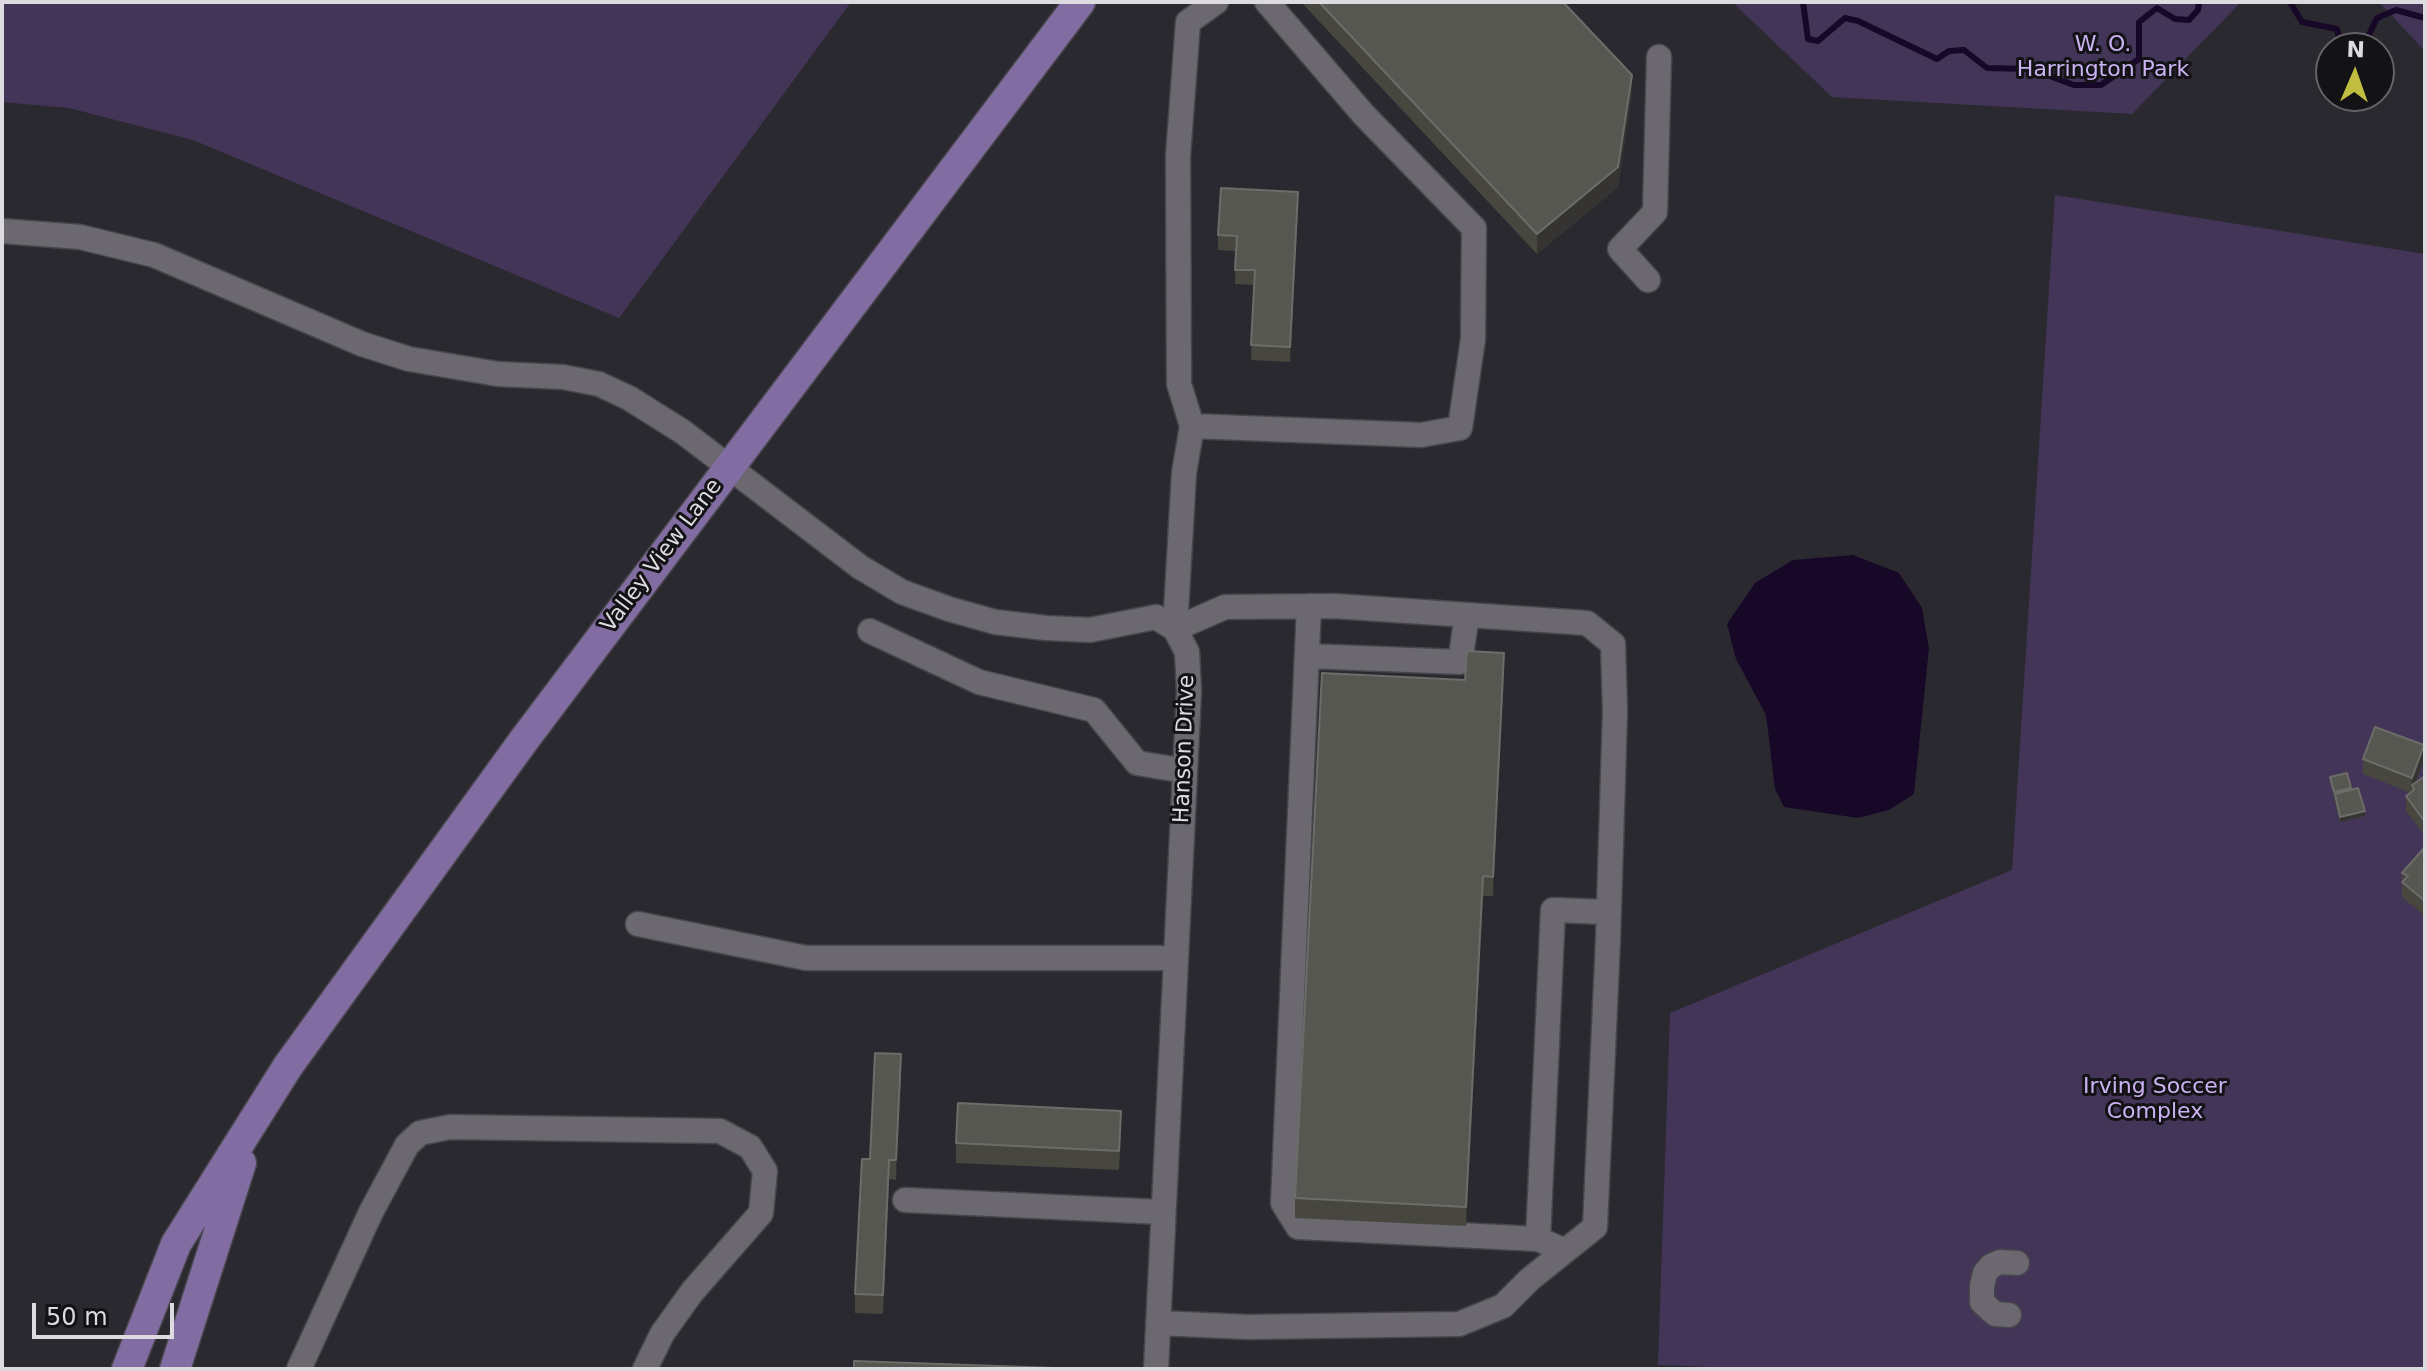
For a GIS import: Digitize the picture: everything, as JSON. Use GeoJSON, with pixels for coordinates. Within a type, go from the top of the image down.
{"type":"FeatureCollection","features":[{"type":"Feature","properties":{"kind":"main road","name":"Valley View Lane"},"geometry":{"type":"LineString","coordinates":[[127,1369],[176,1244],[320,1020],[728,467],[1080,2]]}},
{"type":"Feature","properties":{"kind":"main road","name":"Valley View Lane"},"geometry":{"type":"LineString","coordinates":[[175,1369],[256,1119]]}},
{"type":"Feature","properties":{"kind":"street"},"geometry":{"type":"LineString","coordinates":[[1175,629],[1184,473],[1192,426],[1179,384],[1178,156],[1188,22],[1216,2]]}},
{"type":"Feature","properties":{"kind":"street"},"geometry":{"type":"LineString","coordinates":[[1192,426],[1421,435],[1460,428],[1473,339],[1474,228],[1364,115],[1267,2]]}},
{"type":"Feature","properties":{"kind":"street"},"geometry":{"type":"LineString","coordinates":[[1648,280],[1620,249],[1655,212],[1659,57]]}},
{"type":"Feature","properties":{"kind":"street"},"geometry":{"type":"LineString","coordinates":[[2,231],[68,236],[120,245],[182,266],[362,344],[409,359],[486,373],[563,377],[599,384],[629,398],[728,467],[838,552],[914,596],[995,622],[1090,630],[1156,617],[1175,629]]}},
{"type":"Feature","properties":{"kind":"street"},"geometry":{"type":"LineString","coordinates":[[1158,1323],[1248,1327],[1459,1324],[1503,1306],[1595,1227],[1609,912],[1613,644],[1587,623],[1309,606],[1225,607],[1175,629]]}},
{"type":"Feature","properties":{"kind":"street"},"geometry":{"type":"LineString","coordinates":[[1309,606],[1283,1203],[1298,1227],[1538,1239],[1565,1251]]}},
{"type":"Feature","properties":{"kind":"street"},"geometry":{"type":"LineString","coordinates":[[1307,656],[1460,662],[1467,615]]}},
{"type":"Feature","properties":{"kind":"street","name":"Hanson Drive"},"geometry":{"type":"LineString","coordinates":[[1156,1369],[1185,771],[1187,652],[1175,629]]}},
{"type":"Feature","properties":{"kind":"street"},"geometry":{"type":"LineString","coordinates":[[870,631],[979,682],[1094,710],[1137,763],[1185,771]]}},
{"type":"Feature","properties":{"kind":"street"},"geometry":{"type":"LineString","coordinates":[[1538,1239],[1553,910],[1609,912]]}},
{"type":"Feature","properties":{"kind":"street"},"geometry":{"type":"LineString","coordinates":[[638,924],[806,958],[1125,955],[1175,958]]}},
{"type":"Feature","properties":{"kind":"street"},"geometry":{"type":"LineString","coordinates":[[299,1369],[371,1212],[407,1145],[420,1133],[450,1127],[720,1131],[750,1147],[765,1171],[761,1213],[692,1292],[662,1334],[645,1369]]}},
{"type":"Feature","properties":{"kind":"street"},"geometry":{"type":"LineString","coordinates":[[905,1200],[1162,1212]]}},
{"type":"Feature","properties":{"kind":"street"},"geometry":{"type":"LineString","coordinates":[[2009,1315],[1995,1314],[1982,1302],[1982,1286],[1985,1273],[1991,1266],[2000,1262],[2017,1263]]}},
{"type":"Feature","properties":{"kind":"green space"},"geometry":{"type":"Polygon","coordinates":[[[2,2],[851,2],[619,318],[193,140],[69,108],[2,102],[2,2]]]}},
{"type":"Feature","properties":{"kind":"green space","name":"W. O. Harrington Park"},"geometry":{"type":"Polygon","coordinates":[[[1732,2],[2241,2],[2132,114],[1832,97],[1732,2]]]}},
{"type":"Feature","properties":{"kind":"green space"},"geometry":{"type":"Polygon","coordinates":[[[2379,2],[2425,2],[2425,51],[2379,2]]]}},
{"type":"Feature","properties":{"kind":"green space","name":"Irving Soccer Complex"},"geometry":{"type":"Polygon","coordinates":[[[2055,195],[2425,254],[2425,1369],[1769,1369],[1658,1365],[1670,1013],[2012,870],[2055,195]]]}},
{"type":"Feature","properties":{"kind":"shaded area"},"geometry":{"type":"Polygon","coordinates":[[[1853,555],[1899,573],[1922,608],[1929,648],[1914,794],[1889,810],[1858,818],[1784,807],[1775,789],[1766,715],[1736,659],[1727,624],[1755,583],[1793,560],[1853,555]]]}},
{"type":"Feature","properties":{"kind":"building"},"geometry":{"type":"Polygon","coordinates":[[[1319,2],[1563,2],[1632,75],[1618,167],[1537,234],[1319,2]]]}},
{"type":"Feature","properties":{"kind":"building"},"geometry":{"type":"Polygon","coordinates":[[[1221,188],[1298,192],[1290,347],[1251,345],[1255,270],[1235,270],[1237,236],[1218,235],[1221,188]]]}},
{"type":"Feature","properties":{"kind":"building"},"geometry":{"type":"Polygon","coordinates":[[[1467,651],[1504,653],[1493,877],[1483,876],[1466,1207],[1295,1198],[1322,673],[1465,680],[1467,651]]]}},
{"type":"Feature","properties":{"kind":"building"},"geometry":{"type":"Polygon","coordinates":[[[2375,727],[2424,745],[2412,778],[2363,759],[2375,727]]]}},
{"type":"Feature","properties":{"kind":"building"},"geometry":{"type":"Polygon","coordinates":[[[2347,773],[2351,788],[2334,792],[2330,777],[2347,773]]]}},
{"type":"Feature","properties":{"kind":"building"},"geometry":{"type":"Polygon","coordinates":[[[2425,776],[2425,822],[2406,796],[2414,790],[2412,785],[2425,776]]]}},
{"type":"Feature","properties":{"kind":"building"},"geometry":{"type":"Polygon","coordinates":[[[2358,788],[2365,811],[2340,817],[2335,794],[2358,788]]]}},
{"type":"Feature","properties":{"kind":"building"},"geometry":{"type":"Polygon","coordinates":[[[2425,847],[2425,901],[2402,882],[2408,876],[2402,873],[2425,847]]]}},
{"type":"Feature","properties":{"kind":"building"},"geometry":{"type":"Polygon","coordinates":[[[875,1053],[901,1054],[896,1160],[889,1160],[883,1295],[855,1294],[862,1159],[870,1159],[875,1053]]]}},
{"type":"Feature","properties":{"kind":"building"},"geometry":{"type":"Polygon","coordinates":[[[958,1103],[1121,1111],[1119,1151],[956,1143],[958,1103]]]}},
{"type":"Feature","properties":{"kind":"building"},"geometry":{"type":"Polygon","coordinates":[[[854,1361],[1083,1369],[854,1369],[854,1361]]]}},
{"type":"Feature","properties":{"kind":"waterway"},"geometry":{"type":"LineString","coordinates":[[1803,2],[1808,39],[1818,41],[1845,18],[1858,21],[1937,59],[1949,51],[1964,50],[1987,68],[2030,69],[2074,85],[2101,85],[2139,59],[2139,22],[2157,8],[2175,19],[2189,20],[2198,10],[2199,2]]}},
{"type":"Feature","properties":{"kind":"waterway"},"geometry":{"type":"LineString","coordinates":[[2290,2],[2302,22],[2337,29],[2338,32]]}},
{"type":"Feature","properties":{"kind":"waterway"},"geometry":{"type":"LineString","coordinates":[[2370,32],[2377,18],[2396,10],[2425,18]]}}]}
